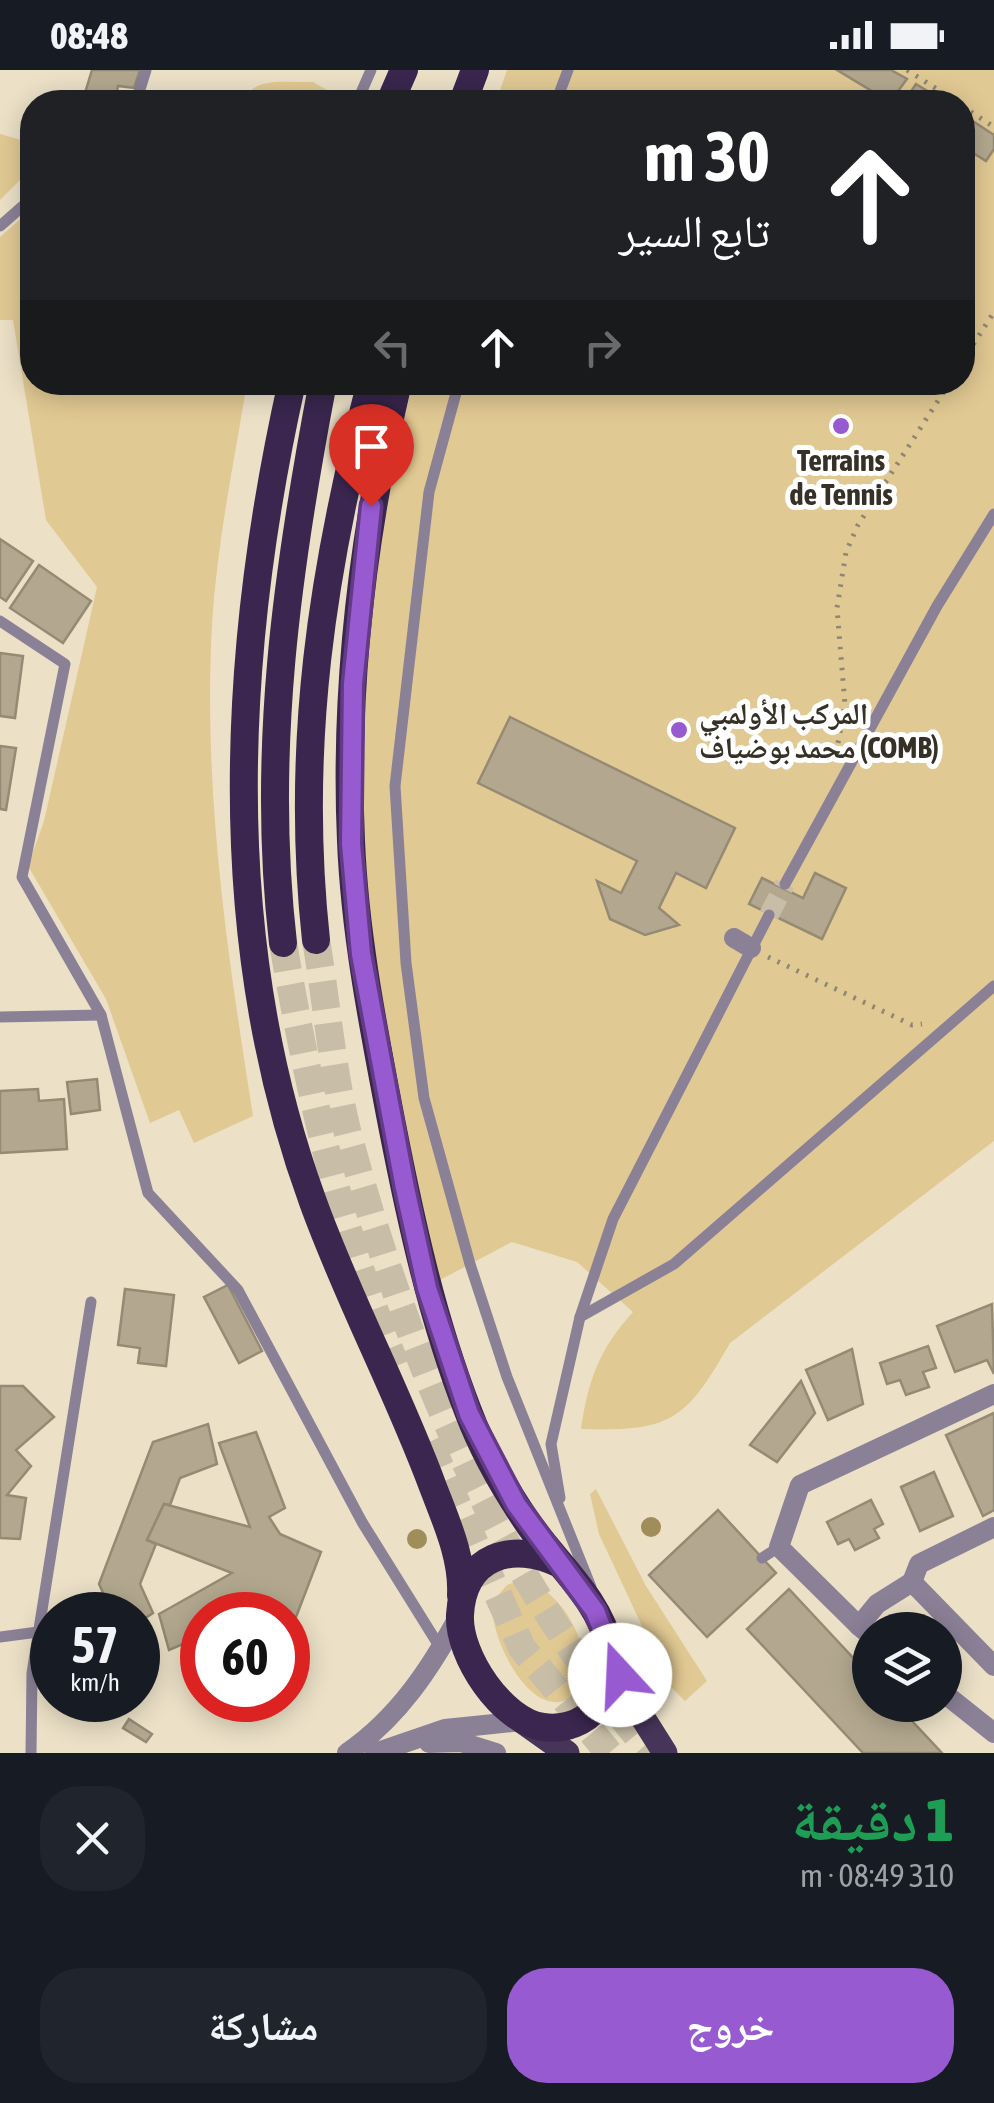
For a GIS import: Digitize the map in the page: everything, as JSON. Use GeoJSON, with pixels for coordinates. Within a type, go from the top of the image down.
{"type":"FeatureCollection","features":[{"type":"Feature","properties":{"kind":"highway"},"geometry":{"type":"LineString","coordinates":[[290,395],[256,571],[246,695],[244,811],[260,988],[271,1058],[295,1151],[445,1519],[460,1564],[460,1614],[466,1642],[484,1677],[527,1725],[555,1728],[588,1718],[609,1688],[611,1651],[595,1611],[529,1524],[487,1452],[441,1333],[406,1193],[361,954],[349,776],[355,648],[366,537],[395,395]]}},
{"type":"Feature","properties":{"kind":"highway"},"geometry":{"type":"LineString","coordinates":[[282,944],[273,858],[274,721],[290,570],[321,395]]}},
{"type":"Feature","properties":{"kind":"highway"},"geometry":{"type":"LineString","coordinates":[[316,940],[307,838],[312,694],[331,550],[368,395]]}},
{"type":"Feature","properties":{"kind":"highway"},"geometry":{"type":"LineString","coordinates":[[460,1614],[470,1581],[494,1559],[529,1551],[560,1564]]}},
{"type":"Feature","properties":{"kind":"main road"},"geometry":{"type":"LineString","coordinates":[[611,1651],[640,1714],[665,1753]]}},
{"type":"Feature","properties":{"kind":"main road"},"geometry":{"type":"LineString","coordinates":[[527,1725],[546,1753]]}},
{"type":"Feature","properties":{"kind":"main road"},"geometry":{"type":"LineString","coordinates":[[527,1725],[567,1753]]}},
{"type":"Feature","properties":{"kind":"street"},"geometry":{"type":"LineString","coordinates":[[852,1620],[771,1552],[800,1485],[994,1394]]}},
{"type":"Feature","properties":{"kind":"street"},"geometry":{"type":"LineString","coordinates":[[873,1612],[877,1604],[912,1582],[918,1564],[994,1527]]}},
{"type":"Feature","properties":{"kind":"street"},"geometry":{"type":"LineString","coordinates":[[912,1582],[994,1666]]}},
{"type":"Feature","properties":{"kind":"street"},"geometry":{"type":"LineString","coordinates":[[347,1753],[382,1726],[441,1648],[460,1614]]}},
{"type":"Feature","properties":{"kind":"street"},"geometry":{"type":"LineString","coordinates":[[962,1708],[994,1733]]}},
{"type":"Feature","properties":{"kind":"street"},"geometry":{"type":"LineString","coordinates":[[375,1753],[445,1728],[527,1725]]}},
{"type":"Feature","properties":{"kind":"street"},"geometry":{"type":"LineString","coordinates":[[394,1753],[445,1741],[496,1753]]}},
{"type":"Feature","properties":{"kind":"lane"},"geometry":{"type":"LineString","coordinates":[[0,226],[20,208]]}},
{"type":"Feature","properties":{"kind":"lane"},"geometry":{"type":"LineString","coordinates":[[455,395],[429,492],[395,786],[406,963],[424,1098],[470,1264],[507,1377],[588,1579],[595,1611]]}},
{"type":"Feature","properties":{"kind":"lane"},"geometry":{"type":"LineString","coordinates":[[785,884],[937,606],[994,514]]}},
{"type":"Feature","properties":{"kind":"lane"},"geometry":{"type":"LineString","coordinates":[[0,621],[65,664],[22,876],[101,1014],[148,1194],[238,1290],[362,1522],[441,1648]]}},
{"type":"Feature","properties":{"kind":"lane"},"geometry":{"type":"LineString","coordinates":[[564,1522],[550,1444],[580,1317],[613,1219],[743,943],[768,915]]}},
{"type":"Feature","properties":{"kind":"lane"},"geometry":{"type":"LineString","coordinates":[[580,1317],[674,1264],[994,986]]}},
{"type":"Feature","properties":{"kind":"lane"},"geometry":{"type":"LineString","coordinates":[[0,1017],[101,1014]]}},
{"type":"Feature","properties":{"kind":"lane"},"geometry":{"type":"LineString","coordinates":[[44,1592],[91,1302]]}},
{"type":"Feature","properties":{"kind":"lane"},"geometry":{"type":"LineString","coordinates":[[0,1637],[30,1633]]}},
{"type":"Feature","properties":{"kind":"lane"},"geometry":{"type":"LineString","coordinates":[[31,1722],[31,1753]]}},
{"type":"Feature","properties":{"kind":"path"},"geometry":{"type":"LineString","coordinates":[[908,70],[939,90]]}},
{"type":"Feature","properties":{"kind":"path"},"geometry":{"type":"LineString","coordinates":[[975,342],[994,312]]}},
{"type":"Feature","properties":{"kind":"path"},"geometry":{"type":"LineString","coordinates":[[832,798],[845,705],[838,608],[846,552],[858,525],[942,395]]}},
{"type":"Feature","properties":{"kind":"path"},"geometry":{"type":"LineString","coordinates":[[743,943],[824,988],[912,1025],[956,1021]]}},
{"type":"Feature","properties":{"kind":"shaded area","name":"المركب الأولمبي محمد بوضياف (COMB)"},"geometry":{"type":"Polygon","coordinates":[[[507,70],[994,70],[994,1141],[730,1343],[688,1405],[673,1416],[636,1428],[581,1429],[597,1366],[633,1312],[577,1262],[512,1242],[438,1281],[408,1145],[369,916],[361,783],[362,715],[374,580],[410,395],[975,395],[975,90],[500,90],[507,70]]]}},
{"type":"Feature","properties":{"kind":"shaded area"},"geometry":{"type":"Polygon","coordinates":[[[282,82],[313,82],[327,90],[252,90],[282,82]]]}},
{"type":"Feature","properties":{"kind":"shaded area"},"geometry":{"type":"Polygon","coordinates":[[[0,134],[20,140],[20,180],[0,200],[0,134]]]}},
{"type":"Feature","properties":{"kind":"shaded area"},"geometry":{"type":"Polygon","coordinates":[[[20,220],[20,362],[13,320],[0,320],[0,237],[20,220]]]}},
{"type":"Feature","properties":{"kind":"shaded area"},"geometry":{"type":"Polygon","coordinates":[[[25,395],[245,395],[218,563],[210,687],[219,871],[253,1116],[194,1143],[179,1110],[150,1123],[106,999],[28,866],[44,821],[97,587],[46,520],[25,395]]]}},
{"type":"Feature","properties":{"kind":"shaded area"},"geometry":{"type":"Polygon","coordinates":[[[596,1489],[646,1586],[707,1681],[685,1701],[670,1686],[599,1534],[590,1494],[596,1489]]]}},
{"type":"Feature","properties":{"kind":"shaded area"},"geometry":{"type":"Polygon","coordinates":[[[523,1579],[551,1595],[579,1637],[585,1669],[583,1685],[567,1699],[551,1702],[535,1694],[508,1661],[499,1640],[492,1602],[507,1585],[523,1579]]]}},
{"type":"Feature","properties":{"kind":"building"},"geometry":{"type":"Polygon","coordinates":[[[92,70],[140,70],[134,88],[86,90],[92,70]]]}},
{"type":"Feature","properties":{"kind":"building"},"geometry":{"type":"Polygon","coordinates":[[[837,70],[891,70],[907,79],[899,90],[870,90],[837,70]]]}},
{"type":"Feature","properties":{"kind":"building"},"geometry":{"type":"Polygon","coordinates":[[[975,123],[994,135],[994,149],[986,161],[975,154],[975,123]]]}},
{"type":"Feature","properties":{"kind":"building"},"geometry":{"type":"Polygon","coordinates":[[[0,539],[33,561],[6,601],[0,597],[0,539]]]}},
{"type":"Feature","properties":{"kind":"building"},"geometry":{"type":"Polygon","coordinates":[[[39,565],[91,601],[63,643],[10,608],[39,565]]]}},
{"type":"Feature","properties":{"kind":"building"},"geometry":{"type":"Polygon","coordinates":[[[0,653],[23,656],[15,718],[0,716],[0,653]]]}},
{"type":"Feature","properties":{"kind":"building"},"geometry":{"type":"Polygon","coordinates":[[[510,717],[735,828],[706,888],[676,873],[659,908],[679,925],[645,935],[610,919],[597,881],[621,893],[637,861],[478,783],[510,717]]]}},
{"type":"Feature","properties":{"kind":"building"},"geometry":{"type":"Polygon","coordinates":[[[0,746],[16,748],[6,810],[0,809],[0,746]]]}},
{"type":"Feature","properties":{"kind":"building"},"geometry":{"type":"Polygon","coordinates":[[[815,873],[846,888],[822,939],[749,904],[762,878],[803,898],[815,873]]]}},
{"type":"Feature","properties":{"kind":"building"},"geometry":{"type":"Polygon","coordinates":[[[97,1079],[100,1110],[71,1114],[67,1082],[97,1079]]]}},
{"type":"Feature","properties":{"kind":"building"},"geometry":{"type":"Polygon","coordinates":[[[38,1089],[39,1101],[64,1099],[67,1149],[0,1153],[0,1091],[38,1089]]]}},
{"type":"Feature","properties":{"kind":"building"},"geometry":{"type":"Polygon","coordinates":[[[228,1285],[262,1351],[239,1363],[204,1297],[228,1285]]]}},
{"type":"Feature","properties":{"kind":"building"},"geometry":{"type":"Polygon","coordinates":[[[125,1289],[174,1295],[166,1366],[138,1363],[140,1348],[118,1345],[125,1289]]]}},
{"type":"Feature","properties":{"kind":"building"},"geometry":{"type":"Polygon","coordinates":[[[992,1304],[994,1374],[987,1360],[955,1372],[937,1326],[992,1304]]]}},
{"type":"Feature","properties":{"kind":"building"},"geometry":{"type":"Polygon","coordinates":[[[928,1346],[936,1368],[923,1372],[929,1387],[906,1395],[900,1380],[887,1384],[880,1363],[928,1346]]]}},
{"type":"Feature","properties":{"kind":"building"},"geometry":{"type":"Polygon","coordinates":[[[852,1349],[863,1404],[828,1420],[806,1370],[852,1349]]]}},
{"type":"Feature","properties":{"kind":"building"},"geometry":{"type":"Polygon","coordinates":[[[801,1381],[815,1413],[777,1462],[750,1445],[801,1381]]]}},
{"type":"Feature","properties":{"kind":"building"},"geometry":{"type":"Polygon","coordinates":[[[0,1386],[23,1386],[54,1417],[16,1450],[31,1466],[7,1495],[26,1498],[20,1539],[0,1538],[0,1386]]]}},
{"type":"Feature","properties":{"kind":"building"},"geometry":{"type":"Polygon","coordinates":[[[994,1413],[994,1510],[983,1516],[946,1435],[994,1413]]]}},
{"type":"Feature","properties":{"kind":"building"},"geometry":{"type":"Polygon","coordinates":[[[208,1424],[217,1464],[180,1478],[170,1505],[164,1504],[147,1540],[156,1544],[140,1584],[144,1592],[103,1592],[99,1584],[153,1442],[208,1424]]]}},
{"type":"Feature","properties":{"kind":"building"},"geometry":{"type":"Polygon","coordinates":[[[256,1432],[285,1508],[269,1517],[280,1534],[321,1552],[306,1592],[198,1592],[232,1573],[147,1540],[164,1504],[250,1527],[219,1443],[256,1432]]]}},
{"type":"Feature","properties":{"kind":"building"},"geometry":{"type":"Polygon","coordinates":[[[934,1472],[953,1516],[920,1531],[901,1487],[934,1472]]]}},
{"type":"Feature","properties":{"kind":"building"},"geometry":{"type":"Polygon","coordinates":[[[871,1500],[883,1524],[874,1529],[879,1538],[855,1550],[849,1539],[838,1544],[827,1522],[871,1500]]]}},
{"type":"Feature","properties":{"kind":"building"},"geometry":{"type":"Polygon","coordinates":[[[718,1510],[776,1573],[707,1637],[649,1575],[718,1510]]]}},
{"type":"Feature","properties":{"kind":"building"},"geometry":{"type":"Polygon","coordinates":[[[789,1589],[852,1657],[852,1722],[913,1722],[942,1753],[863,1753],[747,1629],[789,1589]]]}},
{"type":"Feature","properties":{"kind":"building"},"geometry":{"type":"Polygon","coordinates":[[[180,1602],[180,1645],[169,1650],[160,1618],[160,1613],[180,1602]]]}},
{"type":"Feature","properties":{"kind":"building"},"geometry":{"type":"Polygon","coordinates":[[[127,1722],[134,1722],[152,1734],[146,1742],[123,1728],[127,1722]]]}},
{"type":"Feature","properties":{"kind":"tunnel"},"geometry":{"type":"LineString","coordinates":[[769,915],[785,884]]}},
{"type":"Feature","properties":{"kind":"tunnel"},"geometry":{"type":"LineString","coordinates":[[316,940],[348,1134],[399,1300],[430,1382],[465,1462],[549,1615],[598,1686],[652,1753]]}},
{"type":"Feature","properties":{"kind":"tunnel"},"geometry":{"type":"LineString","coordinates":[[283,943],[303,1051],[342,1211],[396,1366]]}},
{"type":"Feature","properties":{"kind":"tunnel"},"geometry":{"type":"LineString","coordinates":[[429,1442],[522,1648],[609,1753]]}},
{"type":"Feature","properties":{"kind":"place","name":"Terrains de Tennis"},"geometry":{"type":"Point","coordinates":[841,426]}},
{"type":"Feature","properties":{"kind":"place","name":"المركب الأولمبي محمد بوضياف (COMB)"},"geometry":{"type":"Point","coordinates":[679,730]}},
{"type":"Feature","properties":{"kind":"route"},"geometry":{"type":"LineString","coordinates":[[371,506],[353,684],[351,844],[361,954],[405,1188],[427,1288],[469,1414],[516,1504],[595,1611],[620,1675]]}}]}
